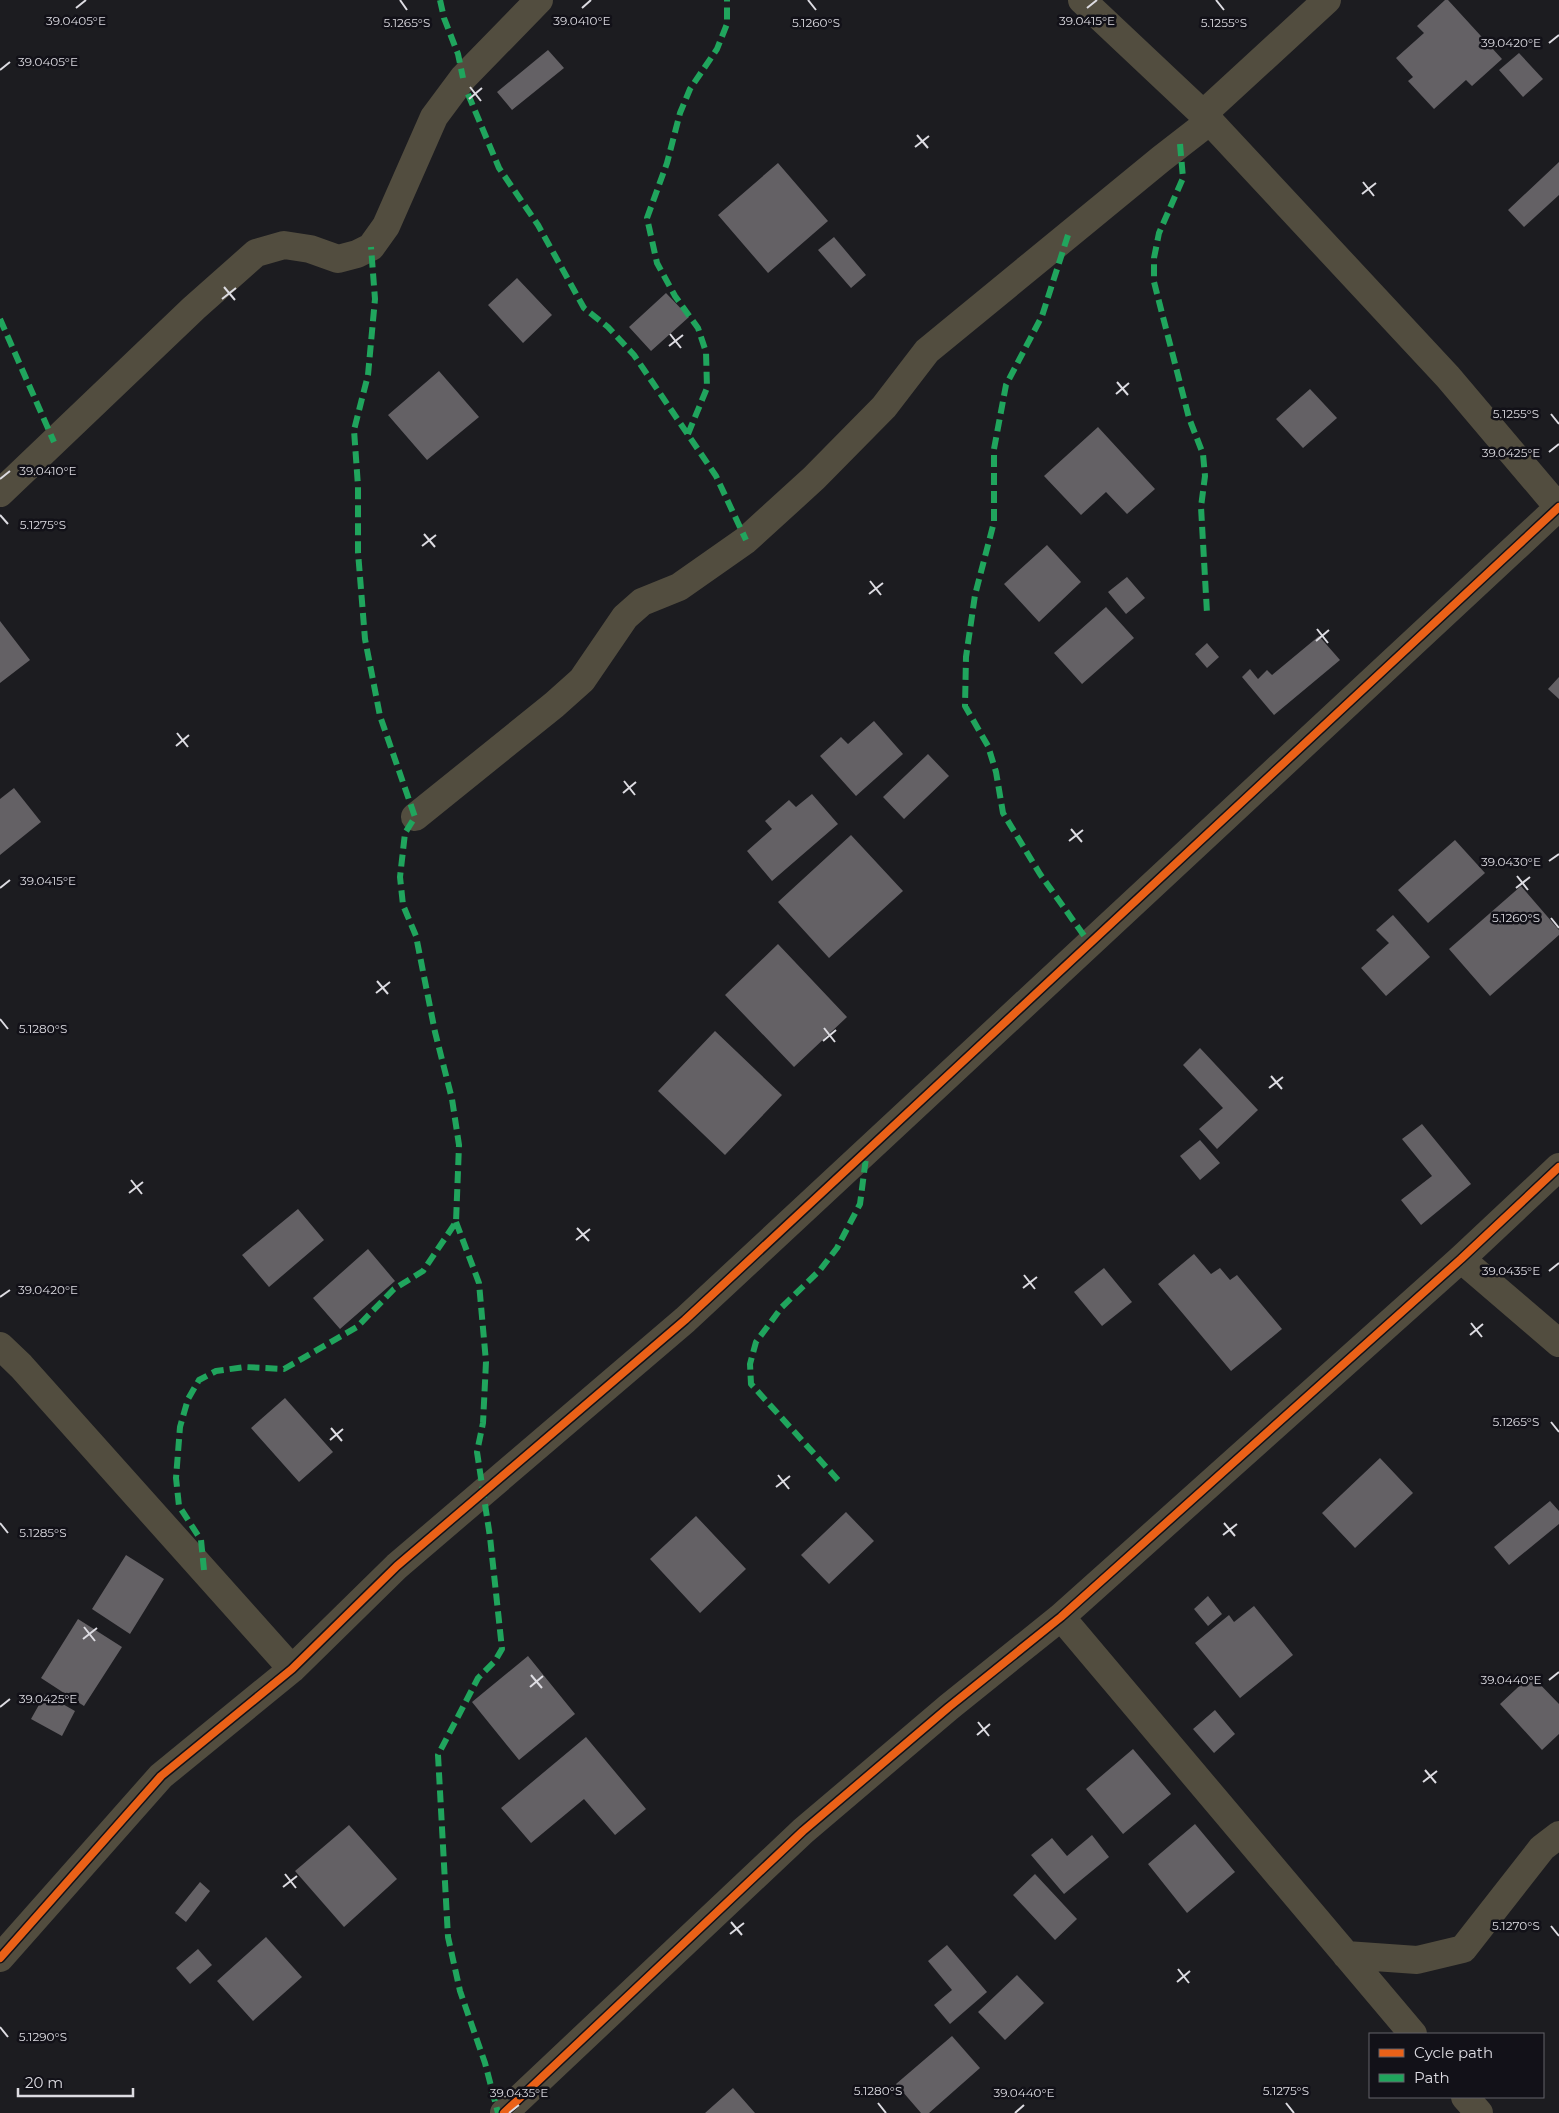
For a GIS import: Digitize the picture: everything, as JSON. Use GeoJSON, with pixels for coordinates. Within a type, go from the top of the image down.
{"type":"FeatureCollection","features":[{"type":"Feature","properties":{"kind":"street"},"geometry":{"type":"LineString","coordinates":[[0,493],[194,308],[256,253],[284,245],[310,249],[338,259],[357,254],[371,247],[386,226],[434,116],[463,78],[539,0]]}},
{"type":"Feature","properties":{"kind":"street"},"geometry":{"type":"LineString","coordinates":[[0,1958],[161,1776],[292,1669],[397,1566],[693,1313],[1559,508],[1448,377],[1206,118],[1082,0]]}},
{"type":"Feature","properties":{"kind":"street"},"geometry":{"type":"LineString","coordinates":[[415,817],[554,705],[582,680],[624,616],[642,602],[679,587],[746,540],[814,478],[884,406],[927,351],[1161,159],[1206,118],[1327,0]]}},
{"type":"Feature","properties":{"kind":"street"},"geometry":{"type":"LineString","coordinates":[[504,2113],[803,1831],[950,1707],[1061,1617],[1461,1259],[1559,1167]]}},
{"type":"Feature","properties":{"kind":"street"},"geometry":{"type":"LineString","coordinates":[[1461,1259],[1559,1343]]}},
{"type":"Feature","properties":{"kind":"street"},"geometry":{"type":"LineString","coordinates":[[0,1346],[21,1366],[292,1669]]}},
{"type":"Feature","properties":{"kind":"street"},"geometry":{"type":"LineString","coordinates":[[1061,1617],[1412,2033]]}},
{"type":"Feature","properties":{"kind":"street"},"geometry":{"type":"LineString","coordinates":[[1346,1955],[1417,1960],[1463,1949],[1542,1848],[1559,1835]]}},
{"type":"Feature","properties":{"kind":"street"},"geometry":{"type":"LineString","coordinates":[[1466,2098],[1479,2113]]}},
{"type":"Feature","properties":{"kind":"building"},"geometry":{"type":"Polygon","coordinates":[[[1445,0],[1448,0],[1502,59],[1472,86],[1466,80],[1434,109],[1408,81],[1413,77],[1396,58],[1424,33],[1417,26],[1445,0]]]}},
{"type":"Feature","properties":{"kind":"building"},"geometry":{"type":"Polygon","coordinates":[[[548,50],[564,68],[512,110],[497,92],[548,50]]]}},
{"type":"Feature","properties":{"kind":"building"},"geometry":{"type":"Polygon","coordinates":[[[1519,53],[1543,79],[1523,97],[1499,70],[1519,53]]]}},
{"type":"Feature","properties":{"kind":"building"},"geometry":{"type":"Polygon","coordinates":[[[1559,162],[1559,195],[1524,227],[1508,210],[1559,162]]]}},
{"type":"Feature","properties":{"kind":"building"},"geometry":{"type":"Polygon","coordinates":[[[778,163],[828,221],[768,273],[718,215],[778,163]]]}},
{"type":"Feature","properties":{"kind":"building"},"geometry":{"type":"Polygon","coordinates":[[[834,237],[866,275],[851,288],[818,250],[834,237]]]}},
{"type":"Feature","properties":{"kind":"building"},"geometry":{"type":"Polygon","coordinates":[[[517,278],[552,315],[523,343],[488,305],[517,278]]]}},
{"type":"Feature","properties":{"kind":"building"},"geometry":{"type":"Polygon","coordinates":[[[666,293],[689,317],[651,351],[629,327],[666,293]]]}},
{"type":"Feature","properties":{"kind":"building"},"geometry":{"type":"Polygon","coordinates":[[[439,371],[479,417],[427,460],[388,415],[439,371]]]}},
{"type":"Feature","properties":{"kind":"building"},"geometry":{"type":"Polygon","coordinates":[[[1310,389],[1337,418],[1303,448],[1276,419],[1310,389]]]}},
{"type":"Feature","properties":{"kind":"building"},"geometry":{"type":"Polygon","coordinates":[[[1098,427],[1155,489],[1127,514],[1106,492],[1081,515],[1044,476],[1098,427]]]}},
{"type":"Feature","properties":{"kind":"building"},"geometry":{"type":"Polygon","coordinates":[[[1047,545],[1081,582],[1039,622],[1004,584],[1047,545]]]}},
{"type":"Feature","properties":{"kind":"building"},"geometry":{"type":"Polygon","coordinates":[[[1127,577],[1145,598],[1126,614],[1108,592],[1127,577]]]}},
{"type":"Feature","properties":{"kind":"building"},"geometry":{"type":"Polygon","coordinates":[[[1106,607],[1134,638],[1082,684],[1054,653],[1106,607]]]}},
{"type":"Feature","properties":{"kind":"building"},"geometry":{"type":"Polygon","coordinates":[[[0,621],[30,660],[0,683],[0,621]]]}},
{"type":"Feature","properties":{"kind":"building"},"geometry":{"type":"Polygon","coordinates":[[[1319,636],[1340,660],[1274,715],[1242,677],[1250,669],[1258,679],[1267,670],[1272,675],[1319,636]]]}},
{"type":"Feature","properties":{"kind":"building"},"geometry":{"type":"Polygon","coordinates":[[[1207,643],[1219,657],[1207,668],[1195,654],[1207,643]]]}},
{"type":"Feature","properties":{"kind":"building"},"geometry":{"type":"Polygon","coordinates":[[[1559,677],[1559,699],[1548,689],[1559,677]]]}},
{"type":"Feature","properties":{"kind":"building"},"geometry":{"type":"Polygon","coordinates":[[[874,721],[903,754],[856,796],[820,756],[841,737],[848,744],[874,721]]]}},
{"type":"Feature","properties":{"kind":"building"},"geometry":{"type":"Polygon","coordinates":[[[928,754],[949,776],[904,819],[883,797],[928,754]]]}},
{"type":"Feature","properties":{"kind":"building"},"geometry":{"type":"Polygon","coordinates":[[[14,788],[41,822],[0,855],[0,799],[14,788]]]}},
{"type":"Feature","properties":{"kind":"building"},"geometry":{"type":"Polygon","coordinates":[[[812,794],[838,824],[772,881],[747,851],[772,829],[765,821],[789,800],[796,807],[812,794]]]}},
{"type":"Feature","properties":{"kind":"building"},"geometry":{"type":"Polygon","coordinates":[[[851,835],[903,891],[829,958],[778,902],[851,835]]]}},
{"type":"Feature","properties":{"kind":"building"},"geometry":{"type":"Polygon","coordinates":[[[1455,840],[1485,873],[1428,923],[1398,890],[1455,840]]]}},
{"type":"Feature","properties":{"kind":"building"},"geometry":{"type":"Polygon","coordinates":[[[1521,886],[1559,930],[1559,935],[1490,996],[1449,949],[1521,886]]]}},
{"type":"Feature","properties":{"kind":"building"},"geometry":{"type":"Polygon","coordinates":[[[1393,915],[1430,957],[1386,996],[1361,968],[1389,943],[1376,930],[1393,915]]]}},
{"type":"Feature","properties":{"kind":"building"},"geometry":{"type":"Polygon","coordinates":[[[778,944],[847,1017],[794,1067],[725,995],[778,944]]]}},
{"type":"Feature","properties":{"kind":"building"},"geometry":{"type":"Polygon","coordinates":[[[715,1031],[782,1095],[725,1155],[658,1091],[715,1031]]]}},
{"type":"Feature","properties":{"kind":"building"},"geometry":{"type":"Polygon","coordinates":[[[1200,1048],[1258,1110],[1217,1149],[1199,1129],[1223,1108],[1183,1065],[1200,1048]]]}},
{"type":"Feature","properties":{"kind":"building"},"geometry":{"type":"Polygon","coordinates":[[[1422,1124],[1471,1184],[1421,1225],[1401,1200],[1432,1176],[1402,1139],[1422,1124]]]}},
{"type":"Feature","properties":{"kind":"building"},"geometry":{"type":"Polygon","coordinates":[[[1200,1140],[1220,1163],[1200,1180],[1180,1156],[1200,1140]]]}},
{"type":"Feature","properties":{"kind":"building"},"geometry":{"type":"Polygon","coordinates":[[[298,1209],[324,1240],[269,1287],[242,1255],[298,1209]]]}},
{"type":"Feature","properties":{"kind":"building"},"geometry":{"type":"Polygon","coordinates":[[[368,1249],[395,1281],[340,1329],[313,1298],[368,1249]]]}},
{"type":"Feature","properties":{"kind":"building"},"geometry":{"type":"Polygon","coordinates":[[[1194,1254],[1211,1274],[1220,1268],[1230,1280],[1237,1275],[1282,1329],[1231,1371],[1158,1284],[1194,1254]]]}},
{"type":"Feature","properties":{"kind":"building"},"geometry":{"type":"Polygon","coordinates":[[[1104,1268],[1132,1302],[1102,1326],[1074,1292],[1104,1268]]]}},
{"type":"Feature","properties":{"kind":"building"},"geometry":{"type":"Polygon","coordinates":[[[285,1398],[333,1452],[299,1482],[251,1428],[285,1398]]]}},
{"type":"Feature","properties":{"kind":"building"},"geometry":{"type":"Polygon","coordinates":[[[1380,1458],[1413,1493],[1355,1548],[1322,1513],[1380,1458]]]}},
{"type":"Feature","properties":{"kind":"building"},"geometry":{"type":"Polygon","coordinates":[[[1550,1501],[1559,1511],[1559,1524],[1509,1565],[1494,1547],[1550,1501]]]}},
{"type":"Feature","properties":{"kind":"building"},"geometry":{"type":"Polygon","coordinates":[[[846,1512],[874,1541],[829,1584],[801,1555],[846,1512]]]}},
{"type":"Feature","properties":{"kind":"building"},"geometry":{"type":"Polygon","coordinates":[[[696,1516],[746,1569],[700,1613],[650,1559],[696,1516]]]}},
{"type":"Feature","properties":{"kind":"building"},"geometry":{"type":"Polygon","coordinates":[[[126,1555],[164,1579],[130,1634],[92,1609],[126,1555]]]}},
{"type":"Feature","properties":{"kind":"building"},"geometry":{"type":"Polygon","coordinates":[[[1208,1596],[1222,1614],[1208,1626],[1194,1609],[1208,1596]]]}},
{"type":"Feature","properties":{"kind":"building"},"geometry":{"type":"Polygon","coordinates":[[[1254,1606],[1293,1655],[1240,1698],[1195,1643],[1229,1615],[1234,1622],[1254,1606]]]}},
{"type":"Feature","properties":{"kind":"building"},"geometry":{"type":"Polygon","coordinates":[[[78,1619],[122,1647],[84,1706],[41,1678],[78,1619]]]}},
{"type":"Feature","properties":{"kind":"building"},"geometry":{"type":"Polygon","coordinates":[[[528,1656],[575,1714],[519,1760],[472,1702],[528,1656]]]}},
{"type":"Feature","properties":{"kind":"building"},"geometry":{"type":"Polygon","coordinates":[[[1531,1675],[1559,1704],[1559,1734],[1542,1750],[1500,1704],[1531,1675]]]}},
{"type":"Feature","properties":{"kind":"building"},"geometry":{"type":"Polygon","coordinates":[[[45,1694],[75,1711],[62,1736],[31,1719],[45,1694]]]}},
{"type":"Feature","properties":{"kind":"building"},"geometry":{"type":"Polygon","coordinates":[[[1215,1710],[1235,1734],[1214,1753],[1193,1729],[1215,1710]]]}},
{"type":"Feature","properties":{"kind":"building"},"geometry":{"type":"Polygon","coordinates":[[[586,1737],[646,1809],[615,1835],[584,1799],[531,1843],[501,1808],[586,1737]]]}},
{"type":"Feature","properties":{"kind":"building"},"geometry":{"type":"Polygon","coordinates":[[[1133,1749],[1171,1794],[1123,1834],[1086,1789],[1133,1749]]]}},
{"type":"Feature","properties":{"kind":"building"},"geometry":{"type":"Polygon","coordinates":[[[1195,1824],[1235,1872],[1187,1913],[1148,1864],[1195,1824]]]}},
{"type":"Feature","properties":{"kind":"building"},"geometry":{"type":"Polygon","coordinates":[[[349,1825],[397,1879],[344,1927],[295,1871],[349,1825]]]}},
{"type":"Feature","properties":{"kind":"building"},"geometry":{"type":"Polygon","coordinates":[[[1092,1835],[1109,1857],[1064,1894],[1031,1855],[1052,1838],[1067,1856],[1092,1835]]]}},
{"type":"Feature","properties":{"kind":"building"},"geometry":{"type":"Polygon","coordinates":[[[1035,1874],[1077,1919],[1055,1940],[1013,1895],[1035,1874]]]}},
{"type":"Feature","properties":{"kind":"building"},"geometry":{"type":"Polygon","coordinates":[[[200,1882],[210,1891],[186,1922],[175,1913],[200,1882]]]}},
{"type":"Feature","properties":{"kind":"building"},"geometry":{"type":"Polygon","coordinates":[[[266,1937],[302,1977],[253,2021],[217,1981],[266,1937]]]}},
{"type":"Feature","properties":{"kind":"building"},"geometry":{"type":"Polygon","coordinates":[[[947,1945],[987,1992],[950,2024],[934,2005],[952,1990],[928,1961],[947,1945]]]}},
{"type":"Feature","properties":{"kind":"building"},"geometry":{"type":"Polygon","coordinates":[[[198,1949],[212,1965],[190,1984],[176,1968],[198,1949]]]}},
{"type":"Feature","properties":{"kind":"building"},"geometry":{"type":"Polygon","coordinates":[[[1017,1975],[1044,2003],[1005,2040],[978,2012],[1017,1975]]]}},
{"type":"Feature","properties":{"kind":"building"},"geometry":{"type":"Polygon","coordinates":[[[952,2036],[980,2068],[929,2113],[921,2113],[896,2084],[952,2036]]]}},
{"type":"Feature","properties":{"kind":"building"},"geometry":{"type":"Polygon","coordinates":[[[733,2088],[755,2113],[705,2113],[733,2088]]]}},
{"type":"Feature","properties":{"kind":"marked path"},"geometry":{"type":"LineString","coordinates":[[440,0],[444,18],[458,54],[463,78]]}},
{"type":"Feature","properties":{"kind":"marked path"},"geometry":{"type":"LineString","coordinates":[[688,434],[707,388],[706,352],[698,328],[675,296],[657,263],[647,218],[667,163],[680,113],[690,89],[717,49],[727,24],[727,0]]}},
{"type":"Feature","properties":{"kind":"marked path"},"geometry":{"type":"LineString","coordinates":[[468,94],[499,168],[538,225],[584,308],[608,327],[634,355],[716,476],[746,540]]}},
{"type":"Feature","properties":{"kind":"marked path"},"geometry":{"type":"LineString","coordinates":[[1180,144],[1183,178],[1159,233],[1154,258],[1154,282],[1189,418],[1203,454],[1205,476],[1201,507],[1207,613]]}},
{"type":"Feature","properties":{"kind":"marked path"},"geometry":{"type":"LineString","coordinates":[[1068,235],[1042,316],[1006,385],[994,449],[994,522],[975,595],[966,657],[965,706],[988,746],[996,772],[1003,813],[1040,874],[1090,944]]}},
{"type":"Feature","properties":{"kind":"marked path"},"geometry":{"type":"LineString","coordinates":[[204,1570],[201,1540],[179,1506],[176,1478],[180,1427],[188,1399],[199,1380],[216,1371],[245,1367],[284,1369],[357,1327],[394,1289],[423,1271],[456,1222],[459,1145],[452,1099],[435,1032],[416,936],[403,905],[400,877],[405,833],[415,817],[380,716],[365,639],[358,552],[358,486],[354,430],[368,375],[375,299],[371,247]]}},
{"type":"Feature","properties":{"kind":"marked path"},"geometry":{"type":"LineString","coordinates":[[0,319],[54,442]]}},
{"type":"Feature","properties":{"kind":"marked path"},"geometry":{"type":"LineString","coordinates":[[838,1480],[751,1384],[750,1364],[756,1342],[782,1307],[820,1270],[837,1248],[860,1204],[867,1150]]}},
{"type":"Feature","properties":{"kind":"marked path"},"geometry":{"type":"LineString","coordinates":[[456,1222],[479,1283],[486,1362],[483,1423],[477,1452],[490,1537],[502,1649],[495,1661],[478,1678],[438,1755],[448,1937],[460,1991],[485,2063],[498,2113]]}},
{"type":"Feature","properties":{"kind":"cycle path"},"geometry":{"type":"LineString","coordinates":[[0,1958],[161,1776],[292,1669],[397,1566],[685,1320],[1559,507]]}},
{"type":"Feature","properties":{"kind":"cycle path"},"geometry":{"type":"LineString","coordinates":[[504,2113],[803,1831],[949,1707],[1061,1617],[1461,1259],[1559,1167]]}}]}
